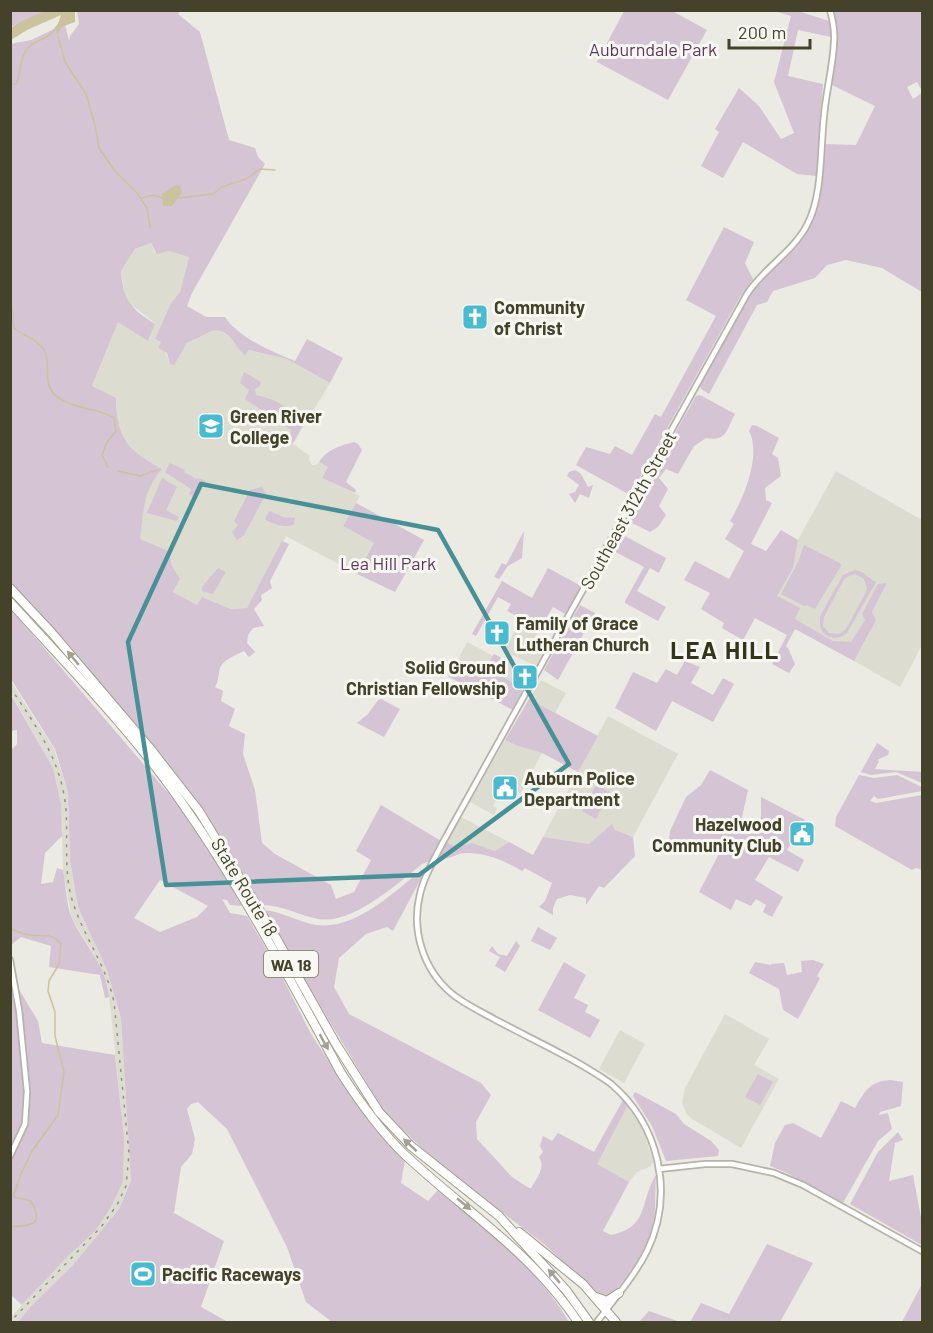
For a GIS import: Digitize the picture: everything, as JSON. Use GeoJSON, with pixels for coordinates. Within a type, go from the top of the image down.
{"type":"FeatureCollection","features":[{"type":"Feature","properties":{"kind":"highway","name":"State Route 18"},"geometry":{"type":"LineString","coordinates":[[10,588],[52,633],[149,747],[199,812],[271,929],[336,1044],[379,1112],[411,1146],[498,1216],[553,1274],[589,1323]]}},
{"type":"Feature","properties":{"kind":"highway","name":"State Route 18"},"geometry":{"type":"LineString","coordinates":[[10,602],[142,750],[183,804],[217,855],[341,1073],[363,1106],[401,1151],[528,1261],[547,1281],[578,1323]]}},
{"type":"Feature","properties":{"kind":"highway"},"geometry":{"type":"LineString","coordinates":[[498,1216],[571,1273],[595,1296],[616,1323]]}},
{"type":"Feature","properties":{"kind":"highway"},"geometry":{"type":"LineString","coordinates":[[595,1296],[607,1301],[619,1293]]}},
{"type":"Feature","properties":{"kind":"main road","name":"Southeast 312th Street"},"geometry":{"type":"LineString","coordinates":[[658,1169],[657,1155],[640,1115],[626,1098],[604,1079],[457,998],[442,984],[429,966],[418,936],[418,902],[431,865],[747,294],[760,276],[800,237],[808,225],[815,203],[834,43],[834,25],[830,10]]}},
{"type":"Feature","properties":{"kind":"main road"},"geometry":{"type":"LineString","coordinates":[[10,960],[21,1025],[27,1091],[25,1124],[10,1156]]}},
{"type":"Feature","properties":{"kind":"main road"},"geometry":{"type":"LineString","coordinates":[[597,1322],[643,1259],[654,1235],[660,1205],[661,1187],[658,1169],[705,1164],[732,1164],[774,1173],[803,1185],[922,1251]]}},
{"type":"Feature","properties":{"kind":"highlighted area"},"geometry":{"type":"Polygon","coordinates":[[[201,484],[438,530],[569,764],[419,875],[166,885],[128,642],[201,484]]]}},
{"type":"Feature","properties":{"kind":"shaded area"},"geometry":{"type":"Polygon","coordinates":[[[45,11],[75,11],[75,22],[61,27],[57,36],[56,30],[61,15],[11,40],[11,28],[45,11]]]}},
{"type":"Feature","properties":{"kind":"shaded area"},"geometry":{"type":"Polygon","coordinates":[[[176,185],[180,186],[182,192],[172,206],[163,206],[162,194],[176,185]]]}},
{"type":"Feature","properties":{"kind":"shaded area","name":"Green River College"},"geometry":{"type":"Polygon","coordinates":[[[151,243],[155,253],[169,251],[189,257],[180,292],[171,303],[155,339],[161,342],[170,364],[187,343],[218,330],[232,337],[242,353],[245,354],[249,350],[287,359],[330,383],[293,444],[310,456],[309,460],[312,465],[319,462],[328,467],[322,478],[360,496],[343,526],[374,543],[357,574],[286,536],[247,608],[231,609],[202,597],[197,605],[173,592],[180,579],[172,566],[169,551],[140,539],[143,505],[150,485],[162,469],[139,456],[126,444],[118,423],[116,398],[92,387],[118,321],[149,340],[155,323],[130,304],[124,290],[121,271],[135,249],[151,243]]]}},
{"type":"Feature","properties":{"kind":"shaded area"},"geometry":{"type":"Polygon","coordinates":[[[836,471],[922,520],[922,645],[900,687],[854,661],[876,620],[872,612],[887,584],[851,643],[833,641],[795,619],[799,608],[776,596],[793,568],[798,540],[836,471]]]}},
{"type":"Feature","properties":{"kind":"shaded area"},"geometry":{"type":"Polygon","coordinates":[[[521,619],[540,629],[535,638],[549,646],[536,666],[504,651],[521,619]]]}},
{"type":"Feature","properties":{"kind":"shaded area"},"geometry":{"type":"Polygon","coordinates":[[[467,642],[495,657],[485,675],[458,660],[467,642]]]}},
{"type":"Feature","properties":{"kind":"shaded area"},"geometry":{"type":"Polygon","coordinates":[[[509,662],[531,676],[524,688],[501,676],[509,662]]]}},
{"type":"Feature","properties":{"kind":"shaded area"},"geometry":{"type":"Polygon","coordinates":[[[10,680],[54,749],[68,792],[70,860],[78,907],[107,970],[121,1018],[131,1181],[119,1209],[73,1265],[18,1322],[11,1322],[11,1317],[67,1257],[95,1231],[124,1137],[108,985],[91,949],[72,919],[63,870],[61,804],[53,768],[11,693],[10,680]]]}},
{"type":"Feature","properties":{"kind":"shaded area"},"geometry":{"type":"Polygon","coordinates":[[[541,680],[566,693],[555,713],[529,699],[541,680]]]}},
{"type":"Feature","properties":{"kind":"shaded area"},"geometry":{"type":"Polygon","coordinates":[[[608,716],[678,754],[633,837],[615,830],[589,844],[543,837],[608,716]]]}},
{"type":"Feature","properties":{"kind":"shaded area"},"geometry":{"type":"Polygon","coordinates":[[[505,740],[542,753],[521,793],[509,787],[503,797],[499,795],[493,806],[497,808],[494,815],[470,802],[505,740]]]}},
{"type":"Feature","properties":{"kind":"shaded area"},"geometry":{"type":"Polygon","coordinates":[[[461,817],[509,842],[495,851],[472,843],[455,847],[446,842],[461,817]]]}},
{"type":"Feature","properties":{"kind":"shaded area"},"geometry":{"type":"Polygon","coordinates":[[[725,1014],[769,1039],[754,1065],[779,1079],[741,1148],[692,1119],[686,1113],[682,1102],[685,1088],[725,1014]]]}},
{"type":"Feature","properties":{"kind":"shaded area"},"geometry":{"type":"Polygon","coordinates":[[[620,1030],[645,1044],[624,1083],[599,1069],[620,1030]]]}},
{"type":"Feature","properties":{"kind":"shaded area"},"geometry":{"type":"Polygon","coordinates":[[[628,1105],[643,1129],[653,1162],[651,1166],[637,1172],[629,1182],[596,1165],[628,1105]]]}},
{"type":"Feature","properties":{"kind":"green space"},"geometry":{"type":"Polygon","coordinates":[[[64,10],[16,24],[10,28],[10,11],[64,10]]]}},
{"type":"Feature","properties":{"kind":"green space"},"geometry":{"type":"Polygon","coordinates":[[[77,11],[180,11],[178,14],[200,32],[229,140],[255,148],[258,157],[265,164],[192,293],[187,306],[206,317],[225,317],[247,337],[295,361],[307,339],[343,358],[330,383],[287,359],[249,350],[245,355],[226,333],[214,330],[187,343],[174,365],[170,364],[167,353],[158,348],[161,342],[155,339],[171,303],[180,292],[189,257],[169,251],[157,254],[151,243],[135,249],[121,271],[126,297],[134,308],[155,324],[148,341],[118,322],[92,386],[116,398],[119,424],[126,442],[140,456],[162,469],[155,477],[147,494],[140,539],[169,551],[172,566],[180,579],[173,592],[197,605],[202,597],[231,609],[247,608],[282,541],[289,544],[270,581],[272,588],[261,595],[262,600],[254,609],[264,626],[253,628],[248,635],[247,643],[255,652],[249,657],[244,651],[224,662],[215,687],[223,691],[221,701],[235,709],[229,726],[245,734],[243,754],[255,790],[262,843],[275,854],[331,885],[336,899],[354,892],[371,860],[356,851],[381,805],[441,841],[430,861],[422,864],[387,892],[345,916],[318,919],[282,908],[260,905],[239,866],[114,702],[11,586],[10,44],[31,40],[65,24],[69,41],[79,24],[77,11]]]}},
{"type":"Feature","properties":{"kind":"green space","name":"Auburndale Park"},"geometry":{"type":"Polygon","coordinates":[[[624,11],[672,11],[707,30],[668,100],[597,62],[624,11]]]}},
{"type":"Feature","properties":{"kind":"green space"},"geometry":{"type":"Polygon","coordinates":[[[774,11],[798,11],[829,21],[832,28],[831,37],[798,30],[788,76],[823,84],[816,176],[797,174],[743,142],[723,178],[701,166],[719,132],[715,129],[739,88],[759,106],[781,139],[794,133],[774,82],[791,16],[774,11]]]}},
{"type":"Feature","properties":{"kind":"green space"},"geometry":{"type":"Polygon","coordinates":[[[834,11],[922,11],[922,91],[917,82],[907,87],[913,99],[922,93],[922,292],[882,268],[846,260],[827,265],[815,278],[773,291],[767,302],[757,305],[709,394],[700,386],[753,289],[796,246],[810,223],[818,198],[824,144],[856,145],[875,106],[830,84],[836,38],[834,11]]]}},
{"type":"Feature","properties":{"kind":"green space"},"geometry":{"type":"Polygon","coordinates":[[[724,227],[754,242],[745,263],[753,279],[740,297],[630,495],[576,465],[586,447],[610,454],[615,446],[632,455],[655,414],[661,417],[716,316],[686,300],[724,227]]]}},
{"type":"Feature","properties":{"kind":"green space"},"geometry":{"type":"Polygon","coordinates":[[[244,372],[261,382],[260,386],[255,389],[256,395],[281,404],[302,426],[293,443],[289,439],[291,430],[245,399],[249,390],[240,383],[244,372]]]}},
{"type":"Feature","properties":{"kind":"green space"},"geometry":{"type":"Polygon","coordinates":[[[700,395],[735,414],[725,434],[718,438],[706,438],[694,446],[678,474],[666,469],[659,478],[668,489],[659,506],[666,515],[658,527],[650,532],[626,520],[696,396],[700,395]]]}},
{"type":"Feature","properties":{"kind":"green space"},"geometry":{"type":"Polygon","coordinates":[[[752,425],[779,438],[772,454],[778,458],[781,476],[765,488],[766,500],[772,503],[751,544],[766,551],[781,530],[798,540],[793,568],[777,596],[800,608],[795,619],[833,641],[851,642],[865,620],[862,614],[878,584],[887,583],[872,612],[876,620],[854,661],[795,629],[786,646],[795,664],[789,673],[772,664],[787,635],[755,618],[743,640],[722,628],[724,623],[701,609],[710,593],[684,580],[695,561],[729,579],[744,551],[725,539],[734,524],[730,521],[749,477],[753,452],[749,431],[752,425]]]}},
{"type":"Feature","properties":{"kind":"green space"},"geometry":{"type":"Polygon","coordinates":[[[354,442],[362,450],[346,482],[356,490],[355,493],[322,478],[328,467],[319,462],[330,451],[354,442]]]}},
{"type":"Feature","properties":{"kind":"green space"},"geometry":{"type":"Polygon","coordinates":[[[170,463],[185,470],[184,472],[196,479],[206,481],[197,499],[189,494],[191,489],[165,472],[170,463]]]}},
{"type":"Feature","properties":{"kind":"green space"},"geometry":{"type":"Polygon","coordinates":[[[575,470],[581,474],[588,487],[593,485],[589,498],[580,494],[575,503],[569,494],[575,492],[579,485],[567,476],[569,472],[575,470]]]}},
{"type":"Feature","properties":{"kind":"green space"},"geometry":{"type":"Polygon","coordinates":[[[162,478],[177,487],[166,510],[179,517],[177,521],[147,513],[162,478]]]}},
{"type":"Feature","properties":{"kind":"green space"},"geometry":{"type":"Polygon","coordinates":[[[262,487],[266,494],[244,535],[237,540],[232,532],[238,525],[234,521],[250,490],[262,487]]]}},
{"type":"Feature","properties":{"kind":"green space","name":"Lea Hill Park"},"geometry":{"type":"Polygon","coordinates":[[[356,503],[424,540],[395,592],[357,574],[374,543],[343,526],[356,503]]]}},
{"type":"Feature","properties":{"kind":"green space"},"geometry":{"type":"Polygon","coordinates":[[[270,511],[283,517],[295,518],[294,524],[284,526],[266,520],[270,511]]]}},
{"type":"Feature","properties":{"kind":"green space"},"geometry":{"type":"Polygon","coordinates":[[[524,531],[522,558],[508,566],[499,579],[494,577],[502,563],[506,565],[524,531]]]}},
{"type":"Feature","properties":{"kind":"green space"},"geometry":{"type":"Polygon","coordinates":[[[619,533],[666,558],[659,573],[650,568],[637,591],[666,607],[658,621],[625,603],[644,567],[610,549],[619,533]]]}},
{"type":"Feature","properties":{"kind":"green space"},"geometry":{"type":"Polygon","coordinates":[[[804,545],[840,563],[841,566],[815,609],[781,594],[804,545]]]}},
{"type":"Feature","properties":{"kind":"green space"},"geometry":{"type":"Polygon","coordinates":[[[218,568],[226,572],[213,594],[202,591],[202,587],[218,568]]]}},
{"type":"Feature","properties":{"kind":"green space"},"geometry":{"type":"Polygon","coordinates":[[[548,568],[581,586],[567,615],[553,607],[540,629],[507,611],[511,604],[498,597],[476,636],[472,634],[502,581],[532,598],[548,568]]]}},
{"type":"Feature","properties":{"kind":"green space"},"geometry":{"type":"Polygon","coordinates":[[[855,570],[876,582],[847,633],[832,638],[825,635],[820,628],[820,616],[843,575],[855,570]],[[855,574],[843,581],[824,617],[823,626],[829,633],[839,634],[846,629],[866,592],[864,579],[855,574]]]}},
{"type":"Feature","properties":{"kind":"green space"},"geometry":{"type":"Polygon","coordinates":[[[580,605],[595,613],[558,680],[544,670],[580,605]]]}},
{"type":"Feature","properties":{"kind":"green space"},"geometry":{"type":"Polygon","coordinates":[[[10,608],[181,808],[242,906],[230,905],[227,900],[222,899],[230,913],[247,916],[278,969],[311,1034],[363,1113],[405,1160],[401,1183],[428,1201],[439,1189],[510,1250],[542,1284],[569,1322],[332,1322],[306,1302],[287,1247],[227,1129],[198,1102],[191,1104],[187,1109],[195,1139],[192,1154],[181,1167],[174,1213],[224,1241],[201,1307],[228,1322],[18,1322],[73,1265],[119,1209],[131,1181],[121,1018],[107,970],[78,907],[70,860],[68,792],[55,749],[11,679],[10,608]],[[160,880],[134,918],[160,932],[197,917],[208,906],[160,880]]]}},
{"type":"Feature","properties":{"kind":"green space"},"geometry":{"type":"Polygon","coordinates":[[[494,654],[509,662],[501,676],[524,688],[513,710],[449,677],[447,673],[456,660],[483,670],[494,654]]]}},
{"type":"Feature","properties":{"kind":"green space"},"geometry":{"type":"Polygon","coordinates":[[[685,661],[700,667],[691,683],[713,695],[723,678],[734,684],[713,722],[672,701],[656,731],[615,708],[633,672],[657,683],[666,669],[677,675],[685,661]]]}},
{"type":"Feature","properties":{"kind":"green space"},"geometry":{"type":"Polygon","coordinates":[[[10,693],[53,768],[61,804],[62,836],[45,853],[41,884],[53,882],[57,868],[63,870],[73,921],[100,967],[109,997],[105,998],[100,975],[49,967],[51,946],[21,937],[11,945],[10,751],[17,744],[17,730],[11,731],[10,693]]]}},
{"type":"Feature","properties":{"kind":"green space"},"geometry":{"type":"Polygon","coordinates":[[[381,699],[400,709],[384,737],[357,723],[381,699]]]}},
{"type":"Feature","properties":{"kind":"green space"},"geometry":{"type":"Polygon","coordinates":[[[529,699],[598,736],[578,772],[542,753],[505,740],[529,699]]]}},
{"type":"Feature","properties":{"kind":"green space"},"geometry":{"type":"Polygon","coordinates":[[[877,743],[889,751],[888,755],[877,760],[879,761],[875,769],[922,772],[922,783],[896,772],[871,775],[861,772],[877,743]]]}},
{"type":"Feature","properties":{"kind":"green space"},"geometry":{"type":"Polygon","coordinates":[[[710,770],[748,790],[739,831],[755,834],[761,817],[761,797],[805,820],[787,850],[804,860],[798,872],[769,857],[755,880],[783,897],[772,917],[763,912],[766,905],[756,899],[751,906],[736,899],[731,910],[699,892],[721,850],[703,844],[690,846],[674,855],[668,849],[670,831],[686,797],[701,785],[710,770]]]}},
{"type":"Feature","properties":{"kind":"green space"},"geometry":{"type":"Polygon","coordinates":[[[859,775],[874,778],[897,775],[922,787],[922,791],[878,799],[874,796],[870,801],[876,803],[922,795],[922,870],[916,868],[912,870],[835,826],[836,817],[859,775]]]}},
{"type":"Feature","properties":{"kind":"green space"},"geometry":{"type":"Polygon","coordinates":[[[596,785],[610,792],[596,819],[582,811],[596,785]]]}},
{"type":"Feature","properties":{"kind":"green space"},"geometry":{"type":"Polygon","coordinates":[[[612,824],[615,830],[633,837],[635,856],[604,888],[599,886],[586,905],[586,898],[570,895],[557,899],[553,915],[539,907],[545,901],[552,883],[525,868],[522,871],[496,858],[474,853],[438,858],[446,842],[456,847],[472,843],[495,851],[509,842],[533,855],[543,837],[589,844],[612,824]]]}},
{"type":"Feature","properties":{"kind":"green space"},"geometry":{"type":"Polygon","coordinates":[[[426,869],[393,931],[387,927],[366,934],[339,958],[334,987],[349,1014],[481,1083],[491,1095],[476,1122],[477,1139],[512,1177],[529,1188],[541,1169],[539,1157],[543,1152],[540,1146],[543,1136],[552,1141],[558,1133],[594,1152],[623,1100],[628,1105],[597,1164],[629,1182],[603,1231],[611,1235],[632,1226],[638,1220],[656,1175],[655,1213],[652,1229],[643,1251],[609,1299],[603,1299],[544,1244],[441,1166],[385,1113],[262,910],[276,912],[316,925],[346,922],[373,908],[426,869]]]}},
{"type":"Feature","properties":{"kind":"green space"},"geometry":{"type":"Polygon","coordinates":[[[538,927],[557,938],[550,950],[531,941],[538,927]]]}},
{"type":"Feature","properties":{"kind":"green space"},"geometry":{"type":"Polygon","coordinates":[[[516,941],[520,946],[505,972],[495,966],[500,957],[489,951],[492,946],[498,954],[507,956],[516,941]]]}},
{"type":"Feature","properties":{"kind":"green space"},"geometry":{"type":"Polygon","coordinates":[[[813,960],[824,964],[817,976],[820,978],[798,1019],[783,1010],[779,989],[749,973],[755,962],[771,965],[784,963],[787,975],[802,972],[801,961],[813,960]]]}},
{"type":"Feature","properties":{"kind":"green space"},"geometry":{"type":"Polygon","coordinates":[[[564,962],[586,975],[574,998],[588,1005],[585,1012],[600,1020],[590,1038],[538,1010],[564,962]]]}},
{"type":"Feature","properties":{"kind":"green space"},"geometry":{"type":"Polygon","coordinates":[[[10,968],[17,1010],[25,1091],[22,1124],[10,1152],[10,968]]]}},
{"type":"Feature","properties":{"kind":"green space"},"geometry":{"type":"Polygon","coordinates":[[[18,988],[38,1021],[42,1043],[115,1055],[124,1137],[123,1181],[111,1207],[95,1231],[22,1305],[11,1295],[10,1159],[25,1130],[29,1104],[28,1069],[18,988]]]}},
{"type":"Feature","properties":{"kind":"green space"},"geometry":{"type":"Polygon","coordinates":[[[758,1074],[773,1082],[760,1105],[745,1097],[758,1074]]]}},
{"type":"Feature","properties":{"kind":"green space"},"geometry":{"type":"Polygon","coordinates":[[[890,1080],[903,1082],[901,1106],[880,1112],[879,1115],[888,1113],[892,1129],[878,1141],[843,1203],[770,1166],[775,1143],[785,1125],[793,1123],[821,1138],[841,1101],[855,1108],[868,1088],[890,1080]]]}},
{"type":"Feature","properties":{"kind":"green space"},"geometry":{"type":"Polygon","coordinates":[[[635,1092],[676,1114],[684,1124],[711,1141],[719,1150],[718,1156],[666,1161],[652,1126],[633,1096],[635,1092]]]}},
{"type":"Feature","properties":{"kind":"green space"},"geometry":{"type":"Polygon","coordinates":[[[898,1132],[903,1140],[895,1143],[889,1181],[913,1175],[922,1223],[922,1245],[850,1204],[878,1152],[898,1132]]]}},
{"type":"Feature","properties":{"kind":"green space"},"geometry":{"type":"Polygon","coordinates":[[[767,1244],[813,1263],[780,1322],[690,1322],[701,1303],[729,1314],[767,1244]]]}},
{"type":"Feature","properties":{"kind":"green space"},"geometry":{"type":"Polygon","coordinates":[[[922,1284],[922,1322],[902,1322],[903,1320],[922,1284]]]}},
{"type":"Feature","properties":{"kind":"green space"},"geometry":{"type":"Polygon","coordinates":[[[649,1311],[680,1322],[639,1322],[649,1311]]]}},
{"type":"Feature","properties":{"kind":"waterway"},"geometry":{"type":"LineString","coordinates":[[10,84],[16,84],[27,49],[50,35],[60,22]]}},
{"type":"Feature","properties":{"kind":"waterway"},"geometry":{"type":"LineString","coordinates":[[58,36],[65,62],[86,94],[99,148],[115,171],[137,193],[147,208],[150,227]]}},
{"type":"Feature","properties":{"kind":"waterway"},"geometry":{"type":"LineString","coordinates":[[178,198],[213,194],[222,187],[246,179],[260,169],[275,170]]}},
{"type":"Feature","properties":{"kind":"waterway"},"geometry":{"type":"LineString","coordinates":[[142,198],[153,195],[163,198]]}},
{"type":"Feature","properties":{"kind":"waterway"},"geometry":{"type":"LineString","coordinates":[[10,291],[14,328],[38,343],[44,350],[48,384],[54,394],[68,403],[114,418],[116,431],[107,442],[102,455],[108,467]]}},
{"type":"Feature","properties":{"kind":"waterway"},"geometry":{"type":"LineString","coordinates":[[118,471],[140,476],[157,470]]}},
{"type":"Feature","properties":{"kind":"waterway"},"geometry":{"type":"LineString","coordinates":[[10,929],[29,935],[50,936],[61,944],[59,964],[49,981],[48,991],[55,1012],[55,1036],[64,1072],[58,1115],[32,1151],[14,1194],[14,1197],[31,1201],[37,1215],[36,1220],[34,1223],[10,1227]]}},
{"type":"Feature","properties":{"kind":"railway"},"geometry":{"type":"LineString","coordinates":[[10,687],[46,745],[64,792],[71,896],[75,910],[105,975],[114,1002],[129,1154],[126,1186],[117,1205],[101,1227],[10,1322]]}},
{"type":"Feature","properties":{"kind":"place","name":"Community of Christ"},"geometry":{"type":"Point","coordinates":[475,317]}},
{"type":"Feature","properties":{"kind":"place","name":"Green River College"},"geometry":{"type":"Point","coordinates":[211,426]}},
{"type":"Feature","properties":{"kind":"place","name":"Family of Grace Lutheran Church"},"geometry":{"type":"Point","coordinates":[497,633]}},
{"type":"Feature","properties":{"kind":"place","name":"Solid Ground Christian Fellowship"},"geometry":{"type":"Point","coordinates":[525,677]}},
{"type":"Feature","properties":{"kind":"place","name":"Auburn Police Department"},"geometry":{"type":"Point","coordinates":[505,788]}},
{"type":"Feature","properties":{"kind":"place","name":"Hazelwood Community Club"},"geometry":{"type":"Point","coordinates":[802,834]}},
{"type":"Feature","properties":{"kind":"place","name":"Pacific Raceways"},"geometry":{"type":"Point","coordinates":[143,1274]}},
{"type":"Feature","properties":{"kind":"district","name":"LEA HILL"},"geometry":{"type":"Point","coordinates":[725,649]}}]}
